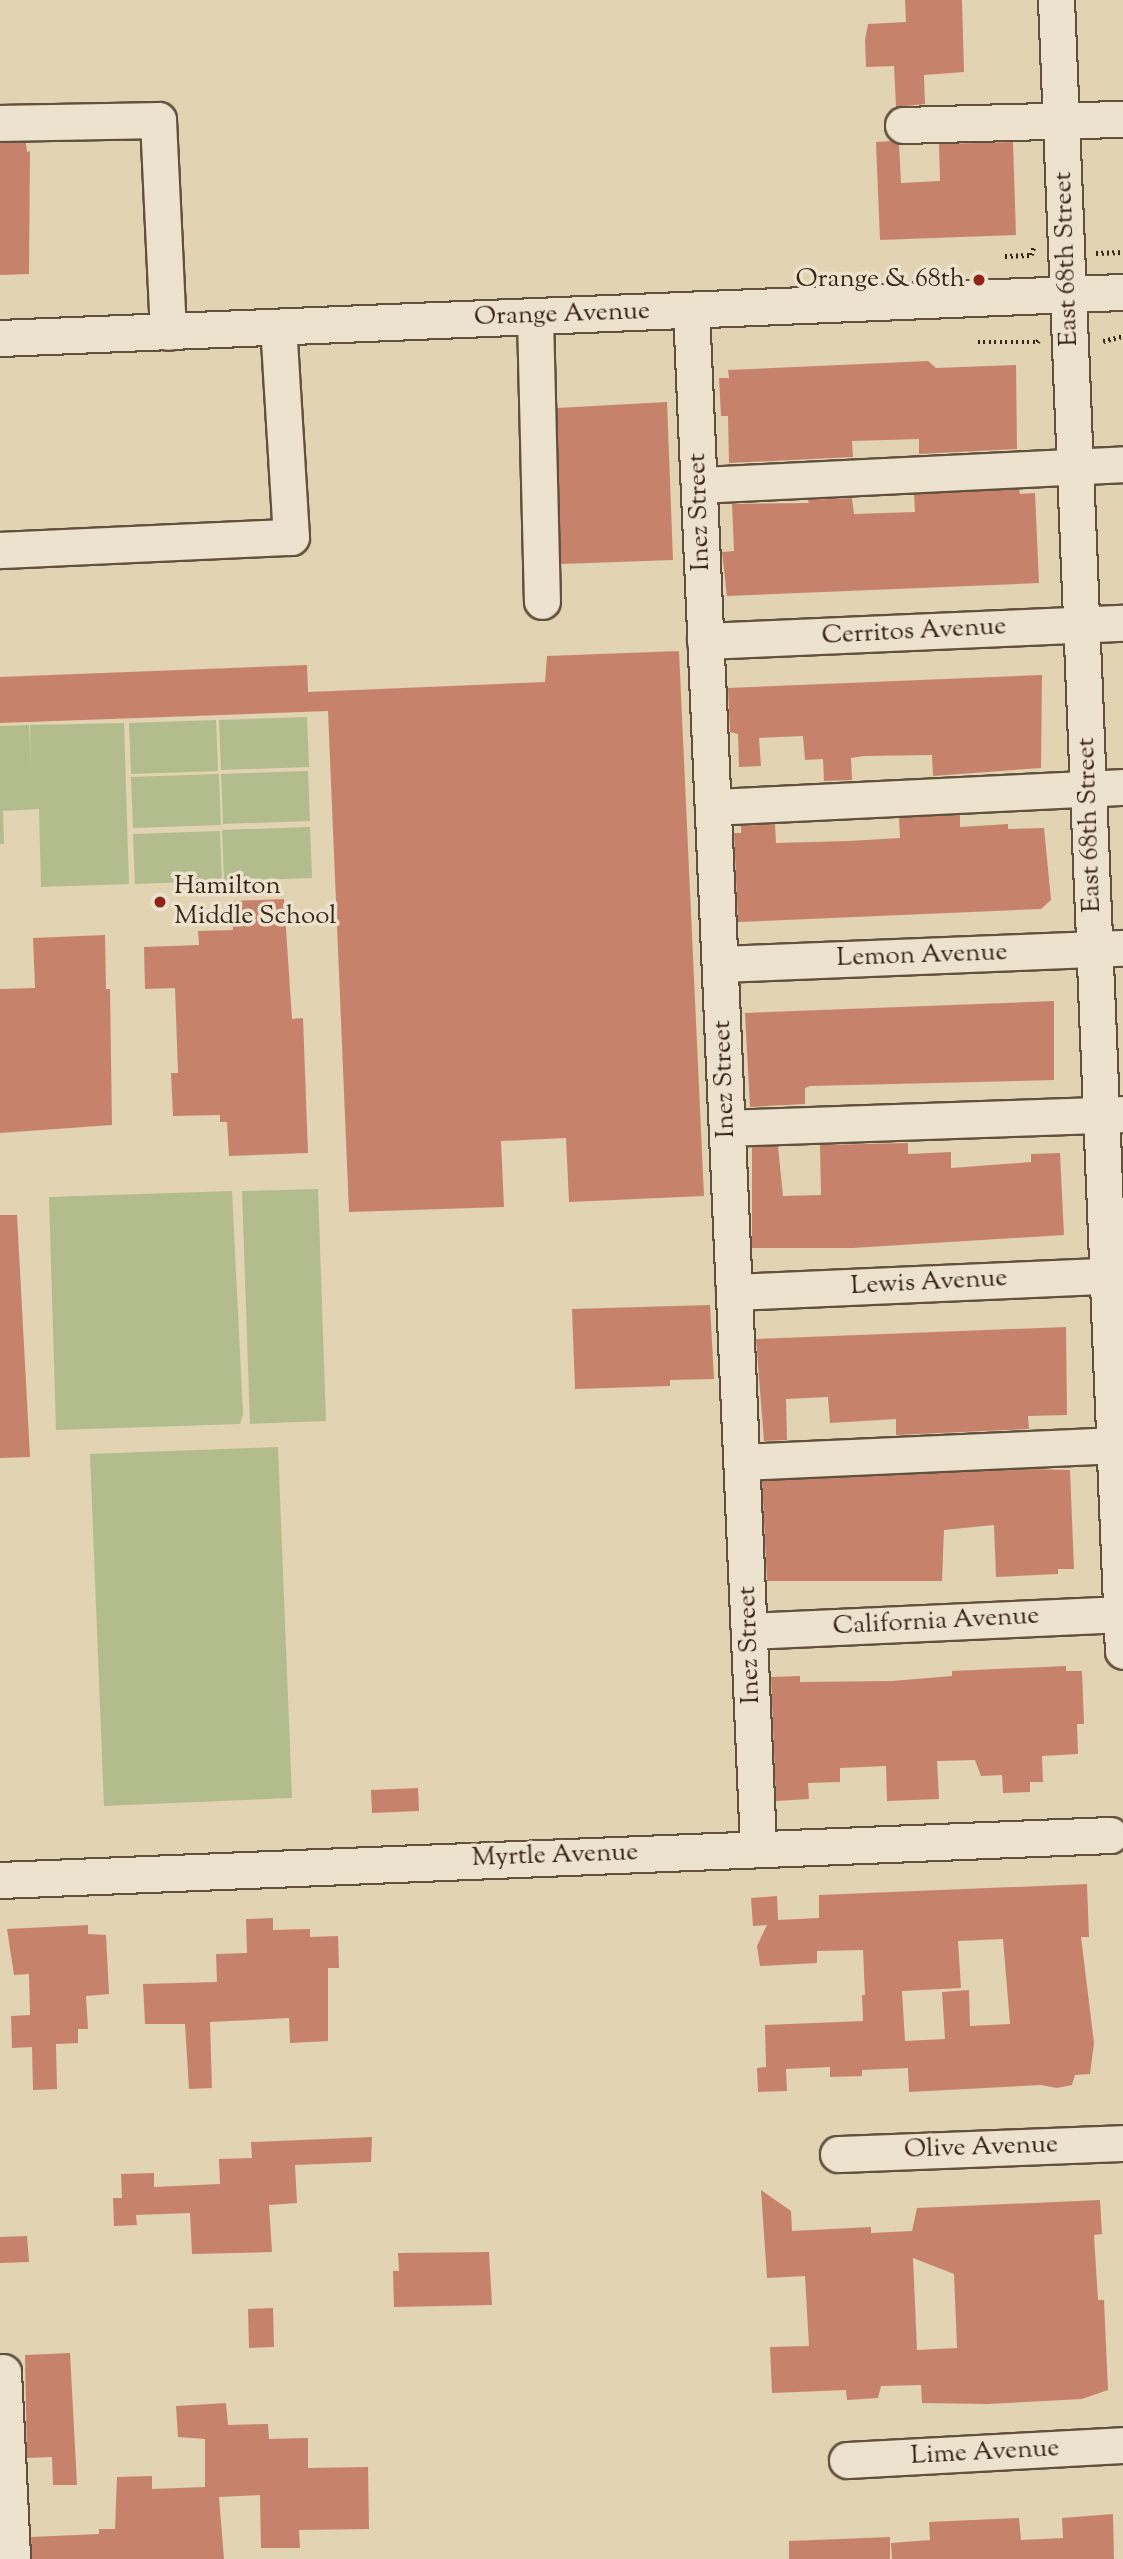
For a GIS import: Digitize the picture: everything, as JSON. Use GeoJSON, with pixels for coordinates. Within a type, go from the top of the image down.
{"type":"FeatureCollection","features":[{"type":"Feature","properties":{"kind":"street","name":"East 68th Street"},"geometry":{"type":"LineString","coordinates":[[1056,0],[1088,789],[1109,949],[1123,1651]]}},
{"type":"Feature","properties":{"kind":"street"},"geometry":{"type":"LineString","coordinates":[[903,125],[1123,119]]}},
{"type":"Feature","properties":{"kind":"street"},"geometry":{"type":"LineString","coordinates":[[0,123],[158,120],[169,332]]}},
{"type":"Feature","properties":{"kind":"street","name":"Orange Avenue"},"geometry":{"type":"LineString","coordinates":[[0,338],[1123,292]]}},
{"type":"Feature","properties":{"kind":"street","name":"Inez Street"},"geometry":{"type":"LineString","coordinates":[[691,310],[758,1847]]}},
{"type":"Feature","properties":{"kind":"street"},"geometry":{"type":"LineString","coordinates":[[535,317],[542,601]]}},
{"type":"Feature","properties":{"kind":"street"},"geometry":{"type":"LineString","coordinates":[[0,550],[291,537],[278,327]]}},
{"type":"Feature","properties":{"kind":"street"},"geometry":{"type":"LineString","coordinates":[[698,485],[1123,464]]}},
{"type":"Feature","properties":{"kind":"street","name":"Cerritos Avenue"},"geometry":{"type":"LineString","coordinates":[[705,641],[1123,623]]}},
{"type":"Feature","properties":{"kind":"street"},"geometry":{"type":"LineString","coordinates":[[713,807],[1123,787]]}},
{"type":"Feature","properties":{"kind":"street","name":"Lemon Avenue"},"geometry":{"type":"LineString","coordinates":[[720,964],[1109,949]]}},
{"type":"Feature","properties":{"kind":"street"},"geometry":{"type":"LineString","coordinates":[[727,1128],[1112,1115]]}},
{"type":"Feature","properties":{"kind":"street","name":"Lewis Avenue"},"geometry":{"type":"LineString","coordinates":[[734,1292],[1115,1275]]}},
{"type":"Feature","properties":{"kind":"street"},"geometry":{"type":"LineString","coordinates":[[742,1462],[1119,1445]]}},
{"type":"Feature","properties":{"kind":"street","name":"California Avenue"},"geometry":{"type":"LineString","coordinates":[[749,1630],[1122,1614]]}},
{"type":"Feature","properties":{"kind":"street","name":"Myrtle Avenue"},"geometry":{"type":"LineString","coordinates":[[0,1880],[1119,1834]]}},
{"type":"Feature","properties":{"kind":"street","name":"Olive Avenue"},"geometry":{"type":"LineString","coordinates":[[838,2154],[1123,2143]]}},
{"type":"Feature","properties":{"kind":"street"},"geometry":{"type":"LineString","coordinates":[[3,2372],[12,2559]]}},
{"type":"Feature","properties":{"kind":"street","name":"Lime Avenue"},"geometry":{"type":"LineString","coordinates":[[847,2460],[1123,2445]]}},
{"type":"Feature","properties":{"kind":"path"},"geometry":{"type":"LineString","coordinates":[[1005,256],[1031,255],[1034,241]]}},
{"type":"Feature","properties":{"kind":"path"},"geometry":{"type":"LineString","coordinates":[[1094,254],[1123,252]]}},
{"type":"Feature","properties":{"kind":"path"},"geometry":{"type":"LineString","coordinates":[[1103,341],[1123,336]]}},
{"type":"Feature","properties":{"kind":"path"},"geometry":{"type":"LineString","coordinates":[[978,342],[1037,342]]}},
{"type":"Feature","properties":{"kind":"green space"},"geometry":{"type":"Polygon","coordinates":[[[307,717],[309,767],[221,770],[219,720],[307,717]]]}},
{"type":"Feature","properties":{"kind":"green space"},"geometry":{"type":"Polygon","coordinates":[[[216,720],[218,771],[131,774],[129,723],[216,720]]]}},
{"type":"Feature","properties":{"kind":"green space"},"geometry":{"type":"Polygon","coordinates":[[[124,723],[129,884],[41,887],[39,809],[3,811],[4,844],[0,844],[0,726],[29,725],[31,770],[30,725],[124,723]]]}},
{"type":"Feature","properties":{"kind":"green space"},"geometry":{"type":"Polygon","coordinates":[[[308,771],[310,821],[223,824],[221,774],[308,771]]]}},
{"type":"Feature","properties":{"kind":"green space"},"geometry":{"type":"Polygon","coordinates":[[[219,774],[221,825],[133,828],[131,777],[219,774]]]}},
{"type":"Feature","properties":{"kind":"green space"},"geometry":{"type":"Polygon","coordinates":[[[310,827],[312,878],[224,881],[222,830],[310,827]]]}},
{"type":"Feature","properties":{"kind":"green space"},"geometry":{"type":"Polygon","coordinates":[[[220,831],[222,881],[135,884],[133,834],[220,831]]]}},
{"type":"Feature","properties":{"kind":"green space"},"geometry":{"type":"Polygon","coordinates":[[[318,1189],[326,1421],[250,1424],[242,1191],[318,1189]]]}},
{"type":"Feature","properties":{"kind":"green space"},"geometry":{"type":"Polygon","coordinates":[[[232,1191],[243,1414],[240,1424],[56,1430],[49,1197],[232,1191]]]}},
{"type":"Feature","properties":{"kind":"green space"},"geometry":{"type":"Polygon","coordinates":[[[278,1447],[292,1798],[104,1806],[90,1454],[278,1447]]]}},
{"type":"Feature","properties":{"kind":"building"},"geometry":{"type":"Polygon","coordinates":[[[905,0],[962,0],[964,72],[924,75],[925,104],[896,107],[894,66],[866,67],[865,40],[868,24],[906,22],[905,0]]]}},
{"type":"Feature","properties":{"kind":"building"},"geometry":{"type":"Polygon","coordinates":[[[892,141],[899,144],[901,183],[940,181],[939,144],[1013,142],[1016,235],[880,240],[876,142],[892,141]]]}},
{"type":"Feature","properties":{"kind":"building"},"geometry":{"type":"Polygon","coordinates":[[[0,143],[26,143],[27,152],[30,151],[29,274],[0,275],[0,143]]]}},
{"type":"Feature","properties":{"kind":"building"},"geometry":{"type":"Polygon","coordinates":[[[928,361],[936,368],[1016,365],[1017,449],[919,454],[919,439],[852,441],[853,457],[729,463],[728,416],[721,416],[719,378],[729,378],[728,370],[928,361]]]}},
{"type":"Feature","properties":{"kind":"building"},"geometry":{"type":"Polygon","coordinates":[[[667,402],[673,560],[561,564],[557,408],[667,402]]]}},
{"type":"Feature","properties":{"kind":"building"},"geometry":{"type":"Polygon","coordinates":[[[1019,489],[1020,494],[1035,493],[1039,583],[727,596],[722,552],[734,551],[732,504],[809,503],[808,500],[852,498],[854,514],[915,512],[914,494],[1019,489]]]}},
{"type":"Feature","properties":{"kind":"building"},"geometry":{"type":"Polygon","coordinates":[[[679,651],[704,1196],[569,1202],[566,1138],[501,1141],[504,1207],[349,1212],[328,711],[0,723],[0,677],[307,665],[308,692],[545,682],[547,656],[679,651]]]}},
{"type":"Feature","properties":{"kind":"building"},"geometry":{"type":"Polygon","coordinates":[[[1042,675],[1041,768],[933,776],[932,755],[864,756],[851,758],[852,780],[824,781],[823,759],[805,760],[803,736],[759,738],[761,766],[739,767],[738,734],[730,732],[728,688],[1042,675]]]}},
{"type":"Feature","properties":{"kind":"building"},"geometry":{"type":"Polygon","coordinates":[[[960,815],[960,827],[1008,824],[1008,829],[1044,828],[1051,900],[1041,909],[738,922],[734,833],[741,833],[741,826],[775,824],[776,843],[849,841],[900,838],[899,818],[960,815]]]}},
{"type":"Feature","properties":{"kind":"building"},"geometry":{"type":"Polygon","coordinates":[[[284,899],[292,1019],[303,1018],[308,1153],[229,1156],[227,1122],[220,1122],[220,1115],[173,1116],[171,1073],[178,1073],[175,988],[145,989],[144,947],[199,945],[198,931],[233,930],[232,901],[284,899]]]}},
{"type":"Feature","properties":{"kind":"building"},"geometry":{"type":"Polygon","coordinates":[[[105,935],[106,989],[110,989],[112,1125],[0,1133],[0,989],[35,988],[33,938],[105,935]]]}},
{"type":"Feature","properties":{"kind":"building"},"geometry":{"type":"Polygon","coordinates":[[[1054,1001],[1054,1080],[810,1086],[805,1088],[805,1104],[750,1107],[745,1013],[1054,1001]]]}},
{"type":"Feature","properties":{"kind":"building"},"geometry":{"type":"Polygon","coordinates":[[[908,1143],[908,1154],[951,1152],[951,1168],[1031,1162],[1031,1154],[1060,1153],[1064,1235],[852,1248],[752,1248],[752,1147],[778,1146],[783,1196],[821,1195],[820,1145],[908,1143]]]}},
{"type":"Feature","properties":{"kind":"building"},"geometry":{"type":"Polygon","coordinates":[[[0,1215],[17,1215],[30,1457],[0,1458],[0,1215]]]}},
{"type":"Feature","properties":{"kind":"building"},"geometry":{"type":"Polygon","coordinates":[[[710,1305],[714,1379],[670,1380],[670,1386],[575,1389],[572,1309],[710,1305]]]}},
{"type":"Feature","properties":{"kind":"building"},"geometry":{"type":"Polygon","coordinates":[[[1066,1327],[1067,1415],[1028,1416],[1029,1429],[896,1435],[896,1419],[830,1423],[828,1397],[786,1399],[787,1440],[764,1441],[756,1339],[1066,1327]]]}},
{"type":"Feature","properties":{"kind":"building"},"geometry":{"type":"Polygon","coordinates":[[[1033,1469],[1070,1470],[1074,1569],[1058,1569],[1058,1574],[996,1577],[994,1525],[944,1530],[942,1581],[767,1581],[762,1481],[1033,1469]]]}},
{"type":"Feature","properties":{"kind":"building"},"geometry":{"type":"Polygon","coordinates":[[[1066,1666],[1066,1671],[1082,1671],[1084,1724],[1077,1724],[1078,1754],[1042,1756],[1043,1782],[1030,1782],[1030,1792],[1003,1793],[1002,1775],[981,1776],[975,1760],[937,1761],[939,1799],[887,1801],[886,1766],[840,1768],[840,1782],[808,1783],[809,1799],[776,1801],[771,1677],[800,1676],[800,1682],[892,1681],[952,1676],[952,1671],[1066,1666]]]}},
{"type":"Feature","properties":{"kind":"building"},"geometry":{"type":"Polygon","coordinates":[[[418,1788],[419,1811],[372,1813],[371,1790],[418,1788]]]}},
{"type":"Feature","properties":{"kind":"building"},"geometry":{"type":"Polygon","coordinates":[[[1087,1884],[1089,1937],[1081,1937],[1094,2043],[1090,2074],[1075,2075],[1072,2085],[1057,2088],[1041,2085],[909,2092],[908,2068],[862,2070],[862,2076],[830,2077],[830,2067],[786,2069],[787,2091],[758,2092],[757,2068],[766,2067],[765,2025],[863,2021],[863,1950],[817,1951],[817,1963],[760,1966],[757,1946],[767,1925],[753,1926],[751,1898],[777,1896],[778,1920],[819,1918],[819,1895],[1087,1884]],[[1003,1939],[958,1941],[961,1988],[902,1991],[905,2041],[945,2039],[942,1992],[969,1990],[970,2026],[1010,2024],[1003,1939]]]}},
{"type":"Feature","properties":{"kind":"building"},"geometry":{"type":"Polygon","coordinates":[[[273,1918],[273,1930],[310,1929],[310,1937],[338,1936],[339,1968],[328,1968],[328,2041],[290,2043],[289,2018],[210,2022],[212,2088],[189,2089],[185,2024],[145,2024],[143,1984],[217,1982],[216,1954],[247,1953],[246,1919],[273,1918]]]}},
{"type":"Feature","properties":{"kind":"building"},"geometry":{"type":"Polygon","coordinates":[[[88,1925],[88,1934],[106,1935],[109,1994],[86,1996],[88,2029],[78,2029],[78,2043],[56,2044],[57,2089],[33,2090],[32,2047],[12,2048],[11,2016],[30,2015],[29,1974],[14,1975],[7,1929],[88,1925]]]}},
{"type":"Feature","properties":{"kind":"building"},"geometry":{"type":"Polygon","coordinates":[[[372,2137],[371,2162],[295,2165],[297,2203],[269,2205],[272,2252],[192,2254],[190,2213],[136,2215],[137,2225],[114,2226],[113,2198],[122,2198],[121,2174],[154,2173],[154,2187],[220,2184],[219,2159],[252,2158],[251,2142],[372,2137]]]}},
{"type":"Feature","properties":{"kind":"building"},"geometry":{"type":"Polygon","coordinates":[[[761,2190],[791,2211],[792,2231],[871,2227],[871,2233],[912,2231],[917,2208],[1100,2200],[1102,2234],[1094,2235],[1098,2300],[1104,2300],[1108,2390],[1082,2399],[988,2404],[922,2403],[921,2385],[881,2386],[878,2398],[847,2400],[846,2390],[772,2393],[770,2347],[809,2346],[805,2276],[767,2278],[761,2190]],[[913,2258],[917,2350],[957,2348],[954,2274],[913,2258]]]}},
{"type":"Feature","properties":{"kind":"building"},"geometry":{"type":"Polygon","coordinates":[[[27,2236],[29,2262],[0,2263],[0,2237],[27,2236]]]}},
{"type":"Feature","properties":{"kind":"building"},"geometry":{"type":"Polygon","coordinates":[[[489,2252],[492,2305],[394,2307],[393,2271],[399,2271],[398,2253],[489,2252]]]}},
{"type":"Feature","properties":{"kind":"building"},"geometry":{"type":"Polygon","coordinates":[[[273,2308],[274,2347],[249,2348],[248,2309],[273,2308]]]}},
{"type":"Feature","properties":{"kind":"building"},"geometry":{"type":"Polygon","coordinates":[[[70,2353],[77,2485],[53,2485],[52,2457],[27,2458],[25,2355],[70,2353]]]}},
{"type":"Feature","properties":{"kind":"building"},"geometry":{"type":"Polygon","coordinates":[[[226,2403],[228,2425],[268,2424],[269,2439],[308,2438],[308,2468],[368,2467],[369,2529],[299,2530],[300,2548],[261,2548],[260,2495],[219,2497],[224,2559],[32,2559],[31,2537],[99,2534],[99,2529],[115,2529],[117,2477],[152,2476],[152,2489],[205,2487],[205,2439],[178,2437],[176,2406],[226,2403]]]}},
{"type":"Feature","properties":{"kind":"building"},"geometry":{"type":"Polygon","coordinates":[[[1113,2514],[1114,2559],[892,2559],[891,2543],[930,2540],[929,2522],[1019,2518],[1021,2540],[1063,2538],[1062,2518],[1113,2514]]]}},
{"type":"Feature","properties":{"kind":"building"},"geometry":{"type":"Polygon","coordinates":[[[890,2537],[890,2559],[789,2559],[789,2541],[890,2537]]]}},
{"type":"Feature","properties":{"kind":"place","name":"Orange & 68th"},"geometry":{"type":"Point","coordinates":[979,280]}},
{"type":"Feature","properties":{"kind":"place","name":"Hamilton Middle School"},"geometry":{"type":"Point","coordinates":[160,902]}}]}
